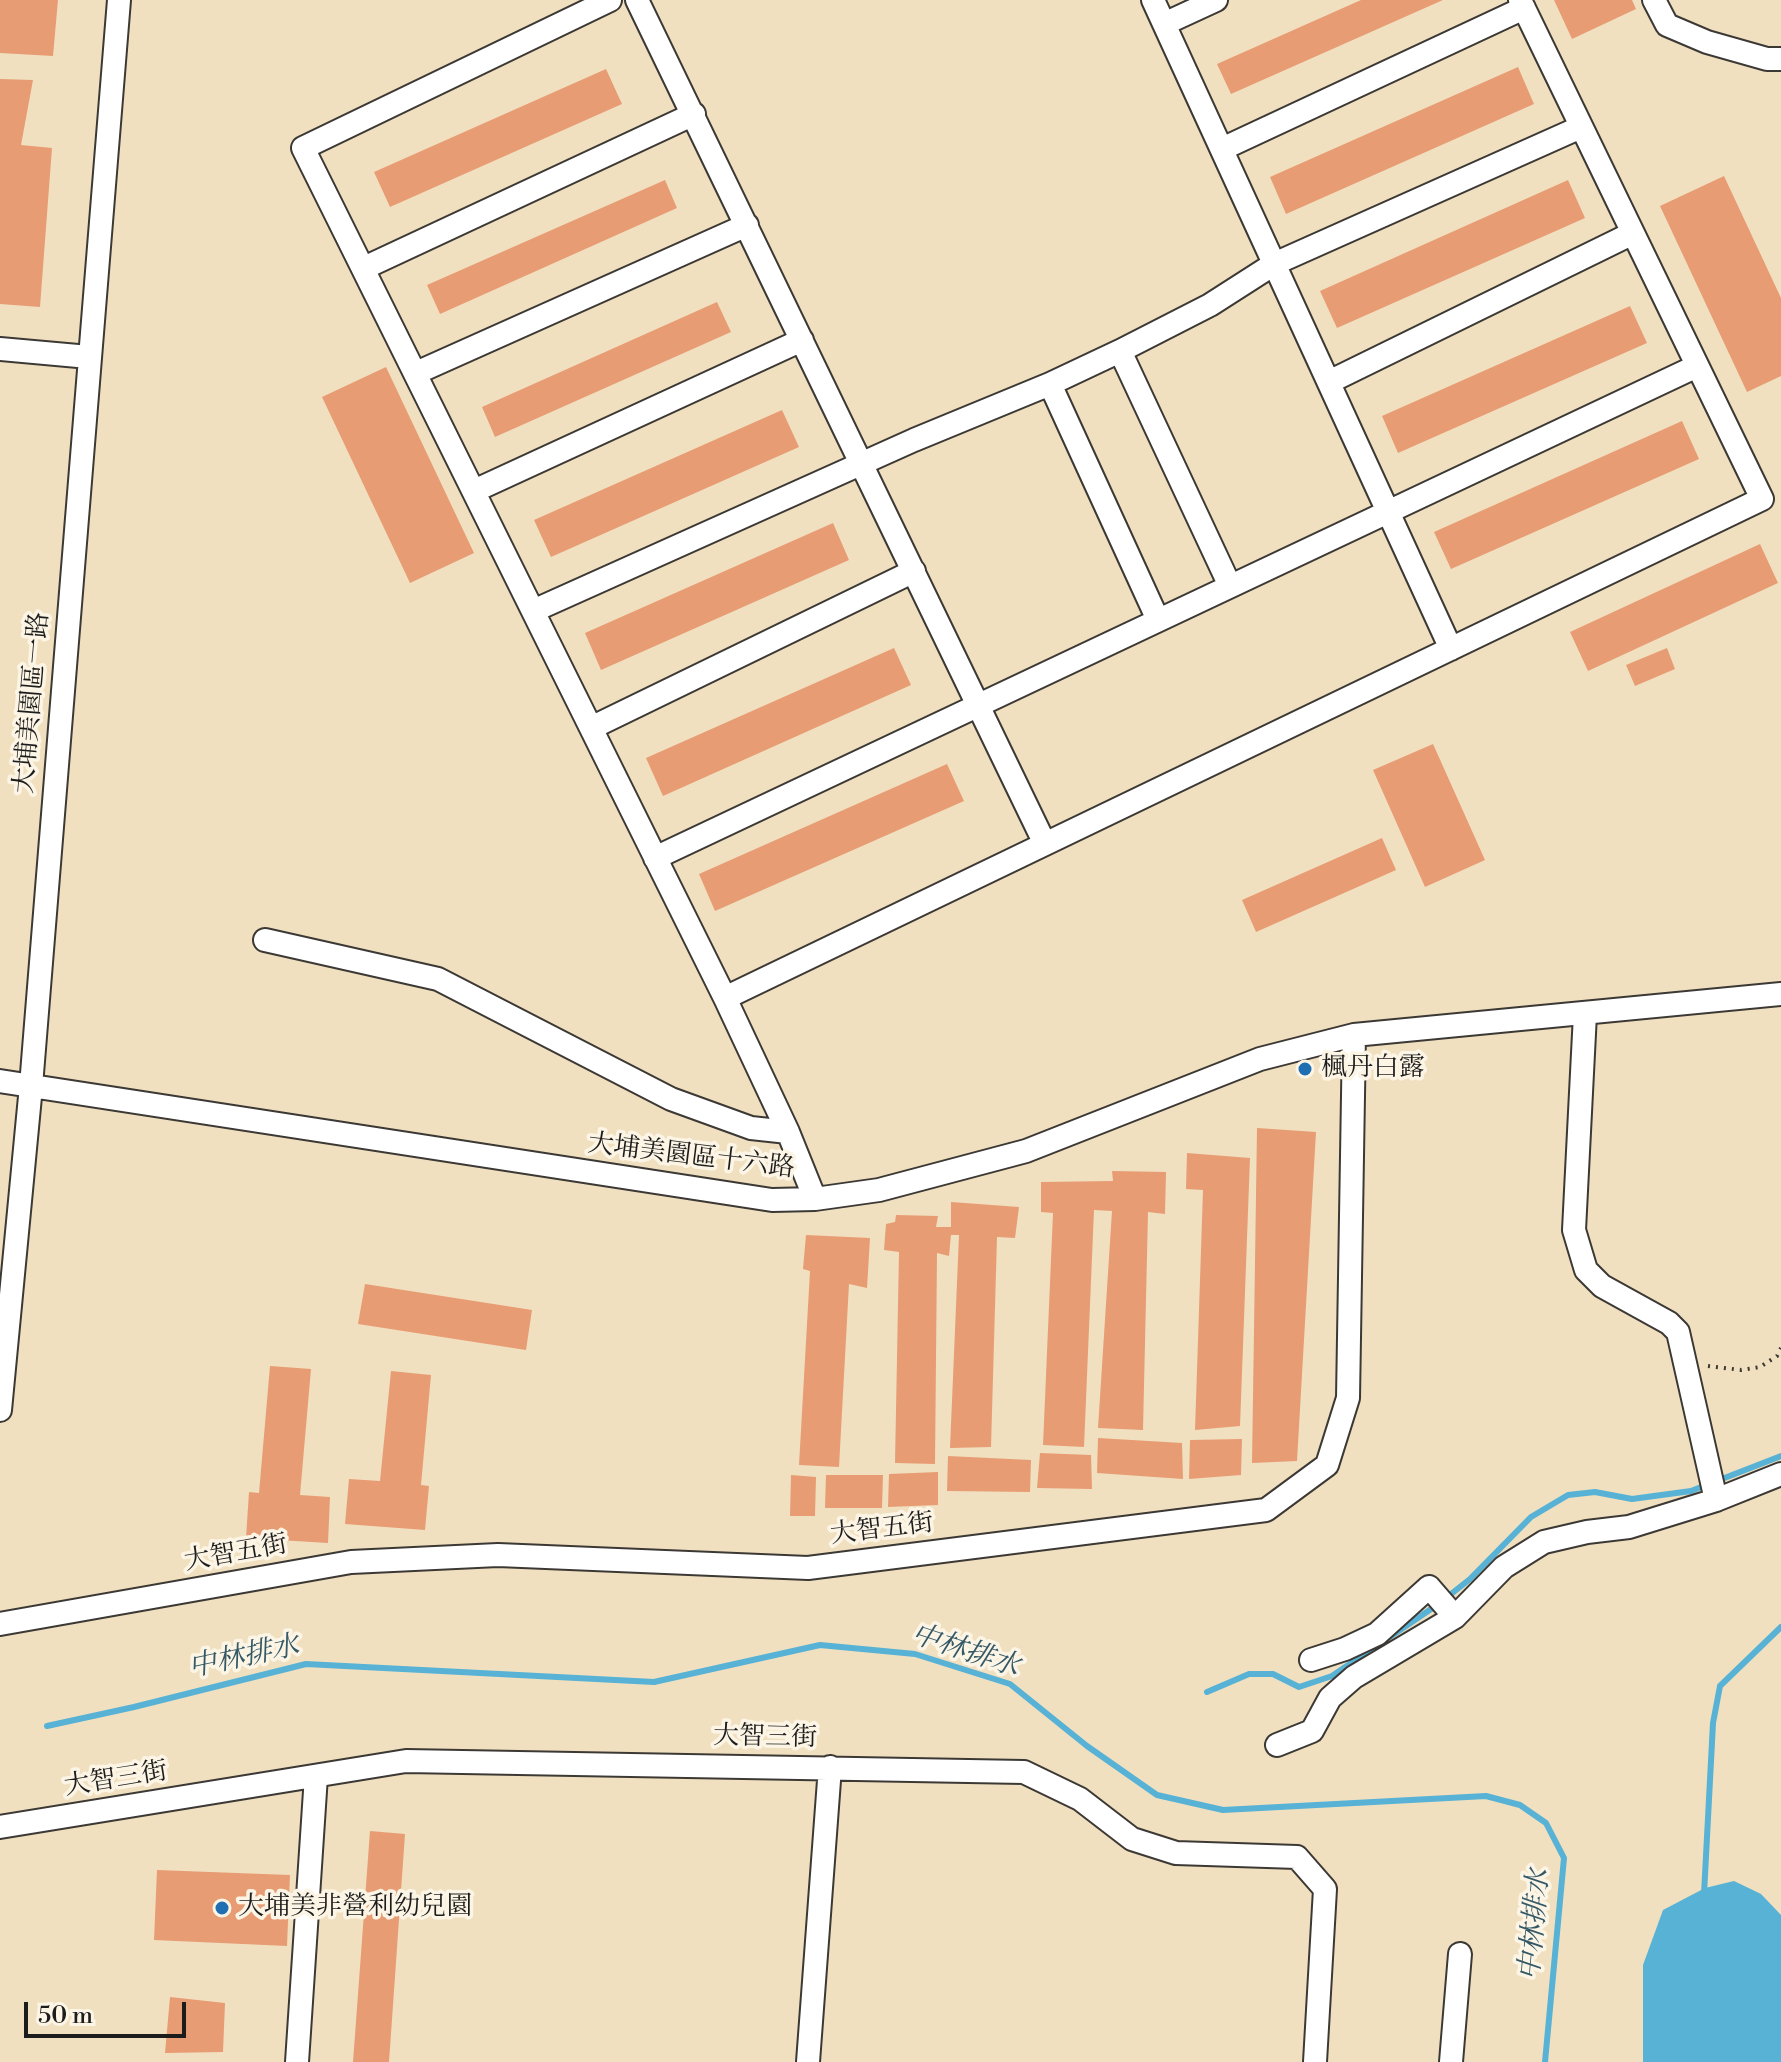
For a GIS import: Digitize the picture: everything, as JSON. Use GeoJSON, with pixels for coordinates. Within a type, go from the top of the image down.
{"type":"FeatureCollection","features":[{"type":"Feature","properties":{"kind":"street","name":"大埔美園區一路"},"geometry":{"type":"LineString","coordinates":[[0,1410],[31,1086],[119,0]]}},
{"type":"Feature","properties":{"kind":"street"},"geometry":{"type":"LineString","coordinates":[[610,0],[303,148],[725,998],[788,1132],[815,1199]]}},
{"type":"Feature","properties":{"kind":"street"},"geometry":{"type":"LineString","coordinates":[[637,0],[1045,844]]}},
{"type":"Feature","properties":{"kind":"street"},"geometry":{"type":"LineString","coordinates":[[1153,0],[1451,649]]}},
{"type":"Feature","properties":{"kind":"street"},"geometry":{"type":"LineString","coordinates":[[1164,24],[1216,0]]}},
{"type":"Feature","properties":{"kind":"street"},"geometry":{"type":"LineString","coordinates":[[1654,0],[1667,25],[1707,42],[1767,59],[1781,59]]}},
{"type":"Feature","properties":{"kind":"street"},"geometry":{"type":"LineString","coordinates":[[725,998],[1762,499],[1522,4],[1222,149]]}},
{"type":"Feature","properties":{"kind":"street"},"geometry":{"type":"LineString","coordinates":[[364,268],[694,114]]}},
{"type":"Feature","properties":{"kind":"street"},"geometry":{"type":"LineString","coordinates":[[533,611],[914,440],[1050,384],[1210,305],[1274,264],[1581,127]]}},
{"type":"Feature","properties":{"kind":"street"},"geometry":{"type":"LineString","coordinates":[[416,373],[747,225]]}},
{"type":"Feature","properties":{"kind":"street"},"geometry":{"type":"LineString","coordinates":[[1329,382],[1633,233]]}},
{"type":"Feature","properties":{"kind":"street"},"geometry":{"type":"LineString","coordinates":[[474,491],[802,340]]}},
{"type":"Feature","properties":{"kind":"street"},"geometry":{"type":"LineString","coordinates":[[0,349],[89,357]]}},
{"type":"Feature","properties":{"kind":"street"},"geometry":{"type":"LineString","coordinates":[[1120,351],[1230,586]]}},
{"type":"Feature","properties":{"kind":"street"},"geometry":{"type":"LineString","coordinates":[[655,858],[1697,366]]}},
{"type":"Feature","properties":{"kind":"street"},"geometry":{"type":"LineString","coordinates":[[1050,384],[1158,620]]}},
{"type":"Feature","properties":{"kind":"street"},"geometry":{"type":"LineString","coordinates":[[591,728],[914,571]]}},
{"type":"Feature","properties":{"kind":"street"},"geometry":{"type":"LineString","coordinates":[[265,940],[438,979],[671,1099],[751,1128],[788,1132]]}},
{"type":"Feature","properties":{"kind":"street","name":"大埔美園區十六路"},"geometry":{"type":"LineString","coordinates":[[0,1081],[772,1200],[815,1199],[879,1190],[1026,1151],[1260,1059],[1354,1035],[1781,994]]}},
{"type":"Feature","properties":{"kind":"street"},"geometry":{"type":"LineString","coordinates":[[1585,1014],[1574,1230],[1586,1270],[1602,1286],[1669,1323],[1678,1332],[1716,1500]]}},
{"type":"Feature","properties":{"kind":"street","name":"大智五街"},"geometry":{"type":"LineString","coordinates":[[0,1624],[351,1562],[498,1555],[808,1568],[1266,1510],[1327,1465],[1348,1398],[1354,1035]]}},
{"type":"Feature","properties":{"kind":"street"},"geometry":{"type":"LineString","coordinates":[[1277,1745],[1312,1731],[1330,1698],[1354,1677],[1455,1617],[1504,1567],[1544,1542],[1629,1527],[1716,1500],[1781,1474]]}},
{"type":"Feature","properties":{"kind":"street"},"geometry":{"type":"LineString","coordinates":[[1311,1660],[1377,1634],[1429,1587],[1455,1617]]}},
{"type":"Feature","properties":{"kind":"street","name":"大智三街"},"geometry":{"type":"LineString","coordinates":[[0,1827],[406,1761],[1024,1772],[1080,1799],[1132,1839],[1176,1853],[1297,1857],[1325,1889],[1315,2062]]}},
{"type":"Feature","properties":{"kind":"street"},"geometry":{"type":"LineString","coordinates":[[808,2062],[830,1767]]}},
{"type":"Feature","properties":{"kind":"street"},"geometry":{"type":"LineString","coordinates":[[297,2062],[316,1776]]}},
{"type":"Feature","properties":{"kind":"street"},"geometry":{"type":"LineString","coordinates":[[1451,2062],[1460,1954]]}},
{"type":"Feature","properties":{"kind":"path"},"geometry":{"type":"LineString","coordinates":[[1685,1369],[1713,1365],[1741,1370],[1760,1367],[1777,1356],[1781,1348]]}},
{"type":"Feature","properties":{"kind":"water"},"geometry":{"type":"Polygon","coordinates":[[[1734,1881],[1761,1894],[1781,1915],[1781,2062],[1643,2062],[1643,1965],[1663,1910],[1705,1888],[1734,1881]]]}},
{"type":"Feature","properties":{"kind":"building"},"geometry":{"type":"Polygon","coordinates":[[[0,0],[58,0],[53,56],[0,53],[0,0]]]}},
{"type":"Feature","properties":{"kind":"building"},"geometry":{"type":"Polygon","coordinates":[[[1361,0],[1443,0],[1231,94],[1217,64],[1361,0]]]}},
{"type":"Feature","properties":{"kind":"building"},"geometry":{"type":"Polygon","coordinates":[[[1554,0],[1632,0],[1636,9],[1572,39],[1554,0]]]}},
{"type":"Feature","properties":{"kind":"building"},"geometry":{"type":"Polygon","coordinates":[[[1518,67],[1534,104],[1286,214],[1270,177],[1518,67]]]}},
{"type":"Feature","properties":{"kind":"building"},"geometry":{"type":"Polygon","coordinates":[[[606,69],[622,104],[390,207],[374,172],[606,69]]]}},
{"type":"Feature","properties":{"kind":"building"},"geometry":{"type":"Polygon","coordinates":[[[0,79],[33,80],[21,145],[52,148],[40,307],[0,304],[0,79]]]}},
{"type":"Feature","properties":{"kind":"building"},"geometry":{"type":"Polygon","coordinates":[[[1724,176],[1781,298],[1781,376],[1747,392],[1660,206],[1724,176]]]}},
{"type":"Feature","properties":{"kind":"building"},"geometry":{"type":"Polygon","coordinates":[[[665,180],[677,208],[440,314],[427,285],[665,180]]]}},
{"type":"Feature","properties":{"kind":"building"},"geometry":{"type":"Polygon","coordinates":[[[1568,180],[1585,218],[1337,328],[1320,291],[1568,180]]]}},
{"type":"Feature","properties":{"kind":"building"},"geometry":{"type":"Polygon","coordinates":[[[717,302],[731,332],[495,437],[482,407],[717,302]]]}},
{"type":"Feature","properties":{"kind":"building"},"geometry":{"type":"Polygon","coordinates":[[[1630,306],[1647,343],[1398,453],[1382,416],[1630,306]]]}},
{"type":"Feature","properties":{"kind":"building"},"geometry":{"type":"Polygon","coordinates":[[[386,367],[474,553],[410,583],[322,397],[386,367]]]}},
{"type":"Feature","properties":{"kind":"building"},"geometry":{"type":"Polygon","coordinates":[[[782,410],[799,447],[551,557],[534,520],[782,410]]]}},
{"type":"Feature","properties":{"kind":"building"},"geometry":{"type":"Polygon","coordinates":[[[1682,421],[1699,459],[1451,569],[1434,532],[1682,421]]]}},
{"type":"Feature","properties":{"kind":"building"},"geometry":{"type":"Polygon","coordinates":[[[833,523],[849,560],[601,670],[585,633],[833,523]]]}},
{"type":"Feature","properties":{"kind":"building"},"geometry":{"type":"Polygon","coordinates":[[[1760,544],[1778,583],[1588,671],[1570,632],[1760,544]]]}},
{"type":"Feature","properties":{"kind":"building"},"geometry":{"type":"Polygon","coordinates":[[[894,648],[911,685],[663,796],[646,758],[894,648]]]}},
{"type":"Feature","properties":{"kind":"building"},"geometry":{"type":"Polygon","coordinates":[[[1667,648],[1675,669],[1635,686],[1626,665],[1667,648]]]}},
{"type":"Feature","properties":{"kind":"building"},"geometry":{"type":"Polygon","coordinates":[[[1433,744],[1485,860],[1425,887],[1373,770],[1433,744]]]}},
{"type":"Feature","properties":{"kind":"building"},"geometry":{"type":"Polygon","coordinates":[[[947,764],[964,801],[715,911],[699,874],[947,764]]]}},
{"type":"Feature","properties":{"kind":"building"},"geometry":{"type":"Polygon","coordinates":[[[1382,838],[1396,870],[1256,932],[1242,900],[1382,838]]]}},
{"type":"Feature","properties":{"kind":"building"},"geometry":{"type":"Polygon","coordinates":[[[1257,1128],[1316,1132],[1297,1461],[1252,1463],[1257,1128]]]}},
{"type":"Feature","properties":{"kind":"building"},"geometry":{"type":"Polygon","coordinates":[[[1187,1153],[1250,1158],[1240,1426],[1195,1430],[1203,1190],[1186,1189],[1187,1153]]]}},
{"type":"Feature","properties":{"kind":"building"},"geometry":{"type":"Polygon","coordinates":[[[1112,1171],[1166,1172],[1165,1214],[1148,1212],[1143,1430],[1098,1428],[1112,1211],[1094,1210],[1084,1447],[1043,1445],[1053,1213],[1041,1212],[1041,1182],[1113,1181],[1112,1171]]]}},
{"type":"Feature","properties":{"kind":"building"},"geometry":{"type":"Polygon","coordinates":[[[951,1202],[1019,1207],[1015,1238],[997,1237],[991,1447],[950,1448],[959,1235],[951,1235],[949,1256],[937,1253],[935,1464],[895,1463],[899,1252],[884,1250],[886,1224],[895,1222],[896,1215],[938,1216],[936,1227],[951,1227],[951,1202]]]}},
{"type":"Feature","properties":{"kind":"building"},"geometry":{"type":"Polygon","coordinates":[[[806,1235],[870,1238],[867,1288],[849,1284],[839,1467],[799,1465],[810,1271],[803,1269],[806,1235]]]}},
{"type":"Feature","properties":{"kind":"building"},"geometry":{"type":"Polygon","coordinates":[[[365,1284],[532,1310],[526,1350],[358,1324],[365,1284]]]}},
{"type":"Feature","properties":{"kind":"building"},"geometry":{"type":"Polygon","coordinates":[[[270,1366],[311,1369],[300,1495],[330,1497],[328,1543],[246,1538],[249,1492],[259,1493],[270,1366]]]}},
{"type":"Feature","properties":{"kind":"building"},"geometry":{"type":"Polygon","coordinates":[[[391,1371],[431,1375],[421,1485],[429,1486],[425,1530],[345,1524],[349,1479],[380,1481],[391,1371]]]}},
{"type":"Feature","properties":{"kind":"building"},"geometry":{"type":"Polygon","coordinates":[[[1098,1438],[1182,1443],[1183,1479],[1097,1473],[1098,1438]]]}},
{"type":"Feature","properties":{"kind":"building"},"geometry":{"type":"Polygon","coordinates":[[[1242,1439],[1241,1475],[1189,1479],[1190,1440],[1242,1439]]]}},
{"type":"Feature","properties":{"kind":"building"},"geometry":{"type":"Polygon","coordinates":[[[1040,1453],[1091,1455],[1092,1489],[1037,1488],[1040,1453]]]}},
{"type":"Feature","properties":{"kind":"building"},"geometry":{"type":"Polygon","coordinates":[[[948,1456],[1031,1460],[1030,1492],[947,1491],[948,1456]]]}},
{"type":"Feature","properties":{"kind":"building"},"geometry":{"type":"Polygon","coordinates":[[[938,1472],[938,1505],[888,1507],[889,1474],[938,1472]]]}},
{"type":"Feature","properties":{"kind":"building"},"geometry":{"type":"Polygon","coordinates":[[[791,1475],[816,1477],[815,1516],[790,1516],[791,1475]]]}},
{"type":"Feature","properties":{"kind":"building"},"geometry":{"type":"Polygon","coordinates":[[[826,1475],[883,1475],[882,1508],[825,1508],[826,1475]]]}},
{"type":"Feature","properties":{"kind":"building"},"geometry":{"type":"Polygon","coordinates":[[[370,1831],[405,1834],[389,2062],[353,2062],[370,1831]]]}},
{"type":"Feature","properties":{"kind":"building","name":"大埔美非營利幼兒園"},"geometry":{"type":"Polygon","coordinates":[[[157,1870],[290,1875],[287,1946],[154,1940],[157,1870]]]}},
{"type":"Feature","properties":{"kind":"building"},"geometry":{"type":"Polygon","coordinates":[[[170,1997],[225,2003],[223,2052],[165,2053],[170,1997]]]}},
{"type":"Feature","properties":{"kind":"waterway"},"geometry":{"type":"LineString","coordinates":[[1446,1598],[1470,1579],[1531,1517],[1568,1495],[1595,1492],[1632,1499],[1691,1491],[1781,1456]]}},
{"type":"Feature","properties":{"kind":"waterway"},"geometry":{"type":"LineString","coordinates":[[1207,1692],[1249,1674],[1273,1674],[1299,1687],[1332,1676],[1437,1605]]}},
{"type":"Feature","properties":{"kind":"waterway","name":"中林排水"},"geometry":{"type":"LineString","coordinates":[[1704,1894],[1713,1723],[1720,1686],[1781,1627]]}},
{"type":"Feature","properties":{"kind":"waterway","name":"中林排水"},"geometry":{"type":"LineString","coordinates":[[47,1726],[306,1664],[654,1682],[820,1645],[915,1654],[1010,1684],[1087,1746],[1157,1795],[1223,1810],[1486,1796],[1520,1805],[1546,1823],[1564,1858],[1545,2062]]}},
{"type":"Feature","properties":{"kind":"place","name":"楓丹白露"},"geometry":{"type":"Point","coordinates":[1305,1069]}},
{"type":"Feature","properties":{"kind":"place","name":"大埔美非營利幼兒園"},"geometry":{"type":"Point","coordinates":[222,1908]}}]}
